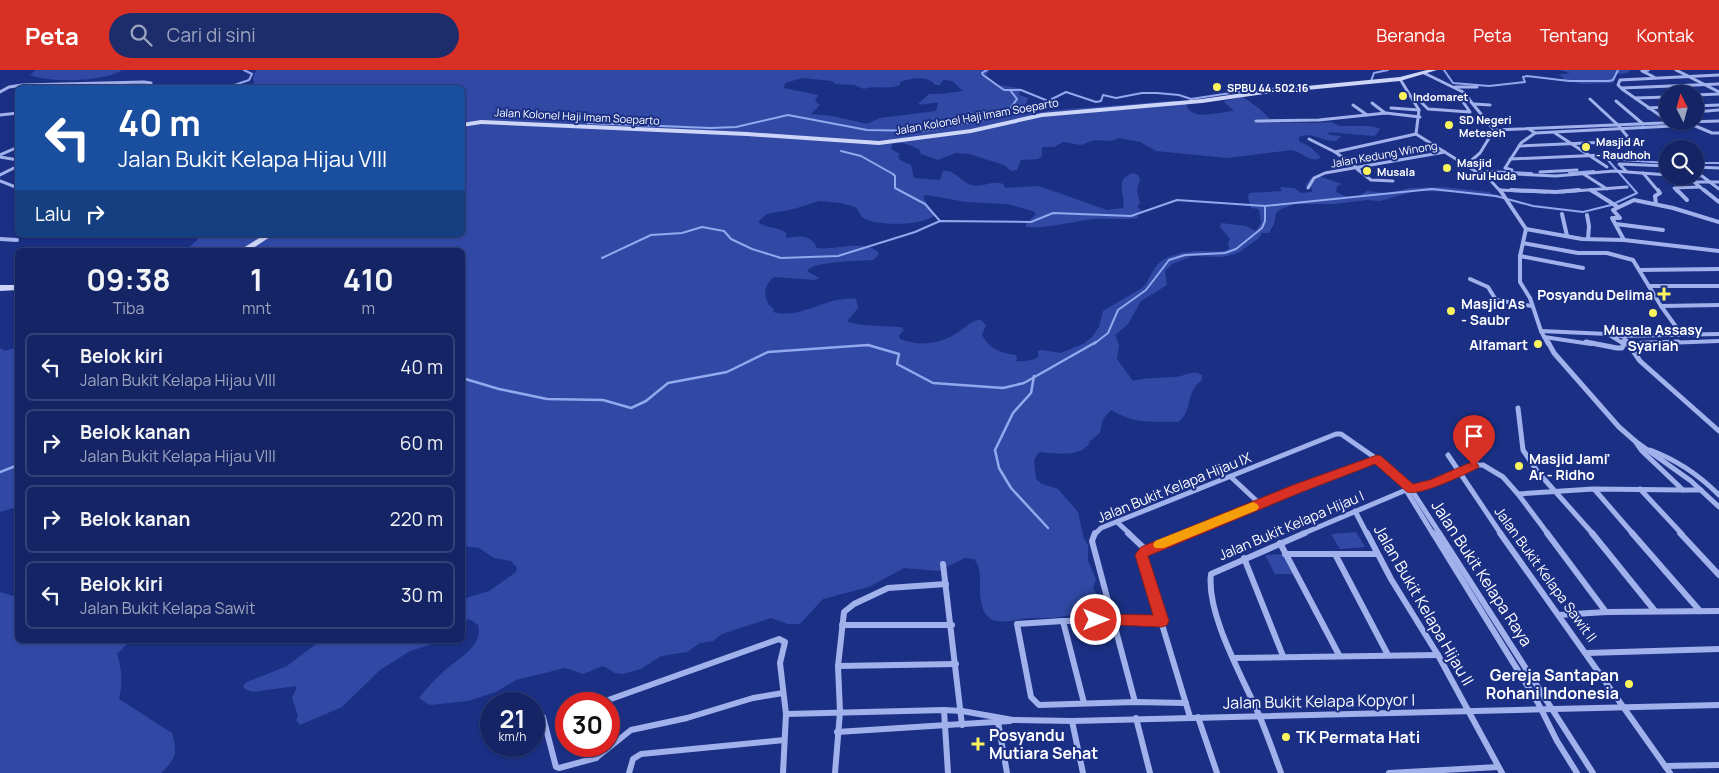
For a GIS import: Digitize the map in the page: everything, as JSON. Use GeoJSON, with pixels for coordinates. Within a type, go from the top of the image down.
{"type":"FeatureCollection","features":[{"type":"Feature","properties":{"kind":"main road","name":"Jalan Kolonel Haji Imam Soeparto"},"geometry":{"type":"LineString","coordinates":[[465,124],[480,122],[747,134],[879,143],[971,131],[1050,114],[1202,101],[1264,92],[1400,79],[1434,70]]}},
{"type":"Feature","properties":{"kind":"main road"},"geometry":{"type":"LineString","coordinates":[[247,248],[266,237]]}},
{"type":"Feature","properties":{"kind":"main road"},"geometry":{"type":"LineString","coordinates":[[0,288],[15,287]]}},
{"type":"Feature","properties":{"kind":"street"},"geometry":{"type":"LineString","coordinates":[[1648,70],[1642,71],[1655,78]]}},
{"type":"Feature","properties":{"kind":"street"},"geometry":{"type":"LineString","coordinates":[[1676,70],[1719,93]]}},
{"type":"Feature","properties":{"kind":"street"},"geometry":{"type":"LineString","coordinates":[[1424,73],[1454,87],[1470,99],[1494,130]]}},
{"type":"Feature","properties":{"kind":"street"},"geometry":{"type":"LineString","coordinates":[[1659,116],[1618,85],[1620,80],[1719,75]]}},
{"type":"Feature","properties":{"kind":"street"},"geometry":{"type":"LineString","coordinates":[[1400,79],[1419,110],[1420,116],[1416,134]]}},
{"type":"Feature","properties":{"kind":"street"},"geometry":{"type":"LineString","coordinates":[[52,85],[144,82],[151,83],[150,85]]}},
{"type":"Feature","properties":{"kind":"street"},"geometry":{"type":"LineString","coordinates":[[1622,88],[1719,84]]}},
{"type":"Feature","properties":{"kind":"street"},"geometry":{"type":"LineString","coordinates":[[0,92],[9,87],[15,87]]}},
{"type":"Feature","properties":{"kind":"street"},"geometry":{"type":"LineString","coordinates":[[1454,87],[1476,87]]}},
{"type":"Feature","properties":{"kind":"street"},"geometry":{"type":"LineString","coordinates":[[1704,94],[1719,93]]}},
{"type":"Feature","properties":{"kind":"street"},"geometry":{"type":"LineString","coordinates":[[1634,98],[1659,97]]}},
{"type":"Feature","properties":{"kind":"street"},"geometry":{"type":"LineString","coordinates":[[1461,98],[1470,112],[1428,109],[1420,101],[1453,98],[1461,98],[1470,99]]}},
{"type":"Feature","properties":{"kind":"street"},"geometry":{"type":"LineString","coordinates":[[1519,146],[1631,141],[1618,125],[1590,99]]}},
{"type":"Feature","properties":{"kind":"street"},"geometry":{"type":"LineString","coordinates":[[1616,101],[1644,124]]}},
{"type":"Feature","properties":{"kind":"street"},"geometry":{"type":"LineString","coordinates":[[1372,103],[1386,113]]}},
{"type":"Feature","properties":{"kind":"street"},"geometry":{"type":"LineString","coordinates":[[1474,104],[1490,105]]}},
{"type":"Feature","properties":{"kind":"street"},"geometry":{"type":"LineString","coordinates":[[1353,105],[1367,115]]}},
{"type":"Feature","properties":{"kind":"street"},"geometry":{"type":"LineString","coordinates":[[1704,106],[1719,105]]}},
{"type":"Feature","properties":{"kind":"street"},"geometry":{"type":"LineString","coordinates":[[1647,108],[1659,107]]}},
{"type":"Feature","properties":{"kind":"street"},"geometry":{"type":"LineString","coordinates":[[1390,108],[1419,110]]}},
{"type":"Feature","properties":{"kind":"street"},"geometry":{"type":"LineString","coordinates":[[1704,111],[1719,110]]}},
{"type":"Feature","properties":{"kind":"street"},"geometry":{"type":"LineString","coordinates":[[0,115],[15,113]]}},
{"type":"Feature","properties":{"kind":"street"},"geometry":{"type":"LineString","coordinates":[[1256,121],[1319,120],[1386,113],[1420,116]]}},
{"type":"Feature","properties":{"kind":"street"},"geometry":{"type":"LineString","coordinates":[[1704,122],[1719,122]]}},
{"type":"Feature","properties":{"kind":"street"},"geometry":{"type":"LineString","coordinates":[[1494,130],[1659,123]]}},
{"type":"Feature","properties":{"kind":"street"},"geometry":{"type":"LineString","coordinates":[[1554,132],[1592,156],[1607,167],[1606,169],[1534,172],[1505,168],[1519,146],[1528,136],[1535,133],[1554,132],[1621,130],[1659,127]]}},
{"type":"Feature","properties":{"kind":"street"},"geometry":{"type":"LineString","coordinates":[[1528,129],[1535,133]]}},
{"type":"Feature","properties":{"kind":"street"},"geometry":{"type":"LineString","coordinates":[[1466,165],[1480,153],[1494,130]]}},
{"type":"Feature","properties":{"kind":"street"},"geometry":{"type":"LineString","coordinates":[[1703,130],[1719,133]]}},
{"type":"Feature","properties":{"kind":"street"},"geometry":{"type":"LineString","coordinates":[[1334,152],[1416,134],[1477,172],[1500,190],[1504,198],[1523,220],[1526,229],[1520,256],[1520,282],[1544,337],[1570,371],[1619,427],[1702,490],[1719,507]]}},
{"type":"Feature","properties":{"kind":"street"},"geometry":{"type":"LineString","coordinates":[[1309,139],[1334,152],[1372,180],[1393,181]]}},
{"type":"Feature","properties":{"kind":"street"},"geometry":{"type":"LineString","coordinates":[[0,156],[15,148]]}},
{"type":"Feature","properties":{"kind":"street","name":"Jalan Kedung Winong"},"geometry":{"type":"LineString","coordinates":[[1308,188],[1313,178],[1325,173],[1358,169],[1446,152]]}},
{"type":"Feature","properties":{"kind":"street"},"geometry":{"type":"LineString","coordinates":[[1510,159],[1626,154]]}},
{"type":"Feature","properties":{"kind":"street"},"geometry":{"type":"LineString","coordinates":[[0,156],[15,159]]}},
{"type":"Feature","properties":{"kind":"street"},"geometry":{"type":"LineString","coordinates":[[1624,172],[1619,165],[1659,166]]}},
{"type":"Feature","properties":{"kind":"street"},"geometry":{"type":"LineString","coordinates":[[1704,167],[1719,168]]}},
{"type":"Feature","properties":{"kind":"street"},"geometry":{"type":"LineString","coordinates":[[0,175],[15,168]]}},
{"type":"Feature","properties":{"kind":"street"},"geometry":{"type":"LineString","coordinates":[[1477,172],[1556,176],[1614,171],[1659,175]]}},
{"type":"Feature","properties":{"kind":"street"},"geometry":{"type":"LineString","coordinates":[[1582,173],[1607,189]]}},
{"type":"Feature","properties":{"kind":"street"},"geometry":{"type":"LineString","coordinates":[[1643,174],[1660,193],[1655,196],[1656,204]]}},
{"type":"Feature","properties":{"kind":"street"},"geometry":{"type":"LineString","coordinates":[[1704,177],[1719,189]]}},
{"type":"Feature","properties":{"kind":"street"},"geometry":{"type":"LineString","coordinates":[[0,181],[15,187]]}},
{"type":"Feature","properties":{"kind":"street"},"geometry":{"type":"LineString","coordinates":[[1719,182],[1694,182],[1719,202]]}},
{"type":"Feature","properties":{"kind":"street"},"geometry":{"type":"LineString","coordinates":[[1500,190],[1543,192],[1627,187]]}},
{"type":"Feature","properties":{"kind":"street"},"geometry":{"type":"LineString","coordinates":[[1687,200],[1674,188],[1701,188]]}},
{"type":"Feature","properties":{"kind":"street"},"geometry":{"type":"LineString","coordinates":[[1590,190],[1614,205],[1633,200],[1656,204],[1719,222]]}},
{"type":"Feature","properties":{"kind":"street"},"geometry":{"type":"LineString","coordinates":[[1614,205],[1613,210],[1620,218],[1612,218],[1624,240]]}},
{"type":"Feature","properties":{"kind":"street"},"geometry":{"type":"LineString","coordinates":[[1562,214],[1567,236]]}},
{"type":"Feature","properties":{"kind":"street"},"geometry":{"type":"LineString","coordinates":[[1587,215],[1590,226],[1588,239]]}},
{"type":"Feature","properties":{"kind":"street"},"geometry":{"type":"LineString","coordinates":[[1616,224],[1663,230]]}},
{"type":"Feature","properties":{"kind":"street"},"geometry":{"type":"LineString","coordinates":[[1526,229],[1588,239],[1624,240],[1719,251]]}},
{"type":"Feature","properties":{"kind":"street"},"geometry":{"type":"LineString","coordinates":[[0,239],[17,240]]}},
{"type":"Feature","properties":{"kind":"street"},"geometry":{"type":"LineString","coordinates":[[1523,242],[1574,253],[1600,252],[1633,260],[1661,306],[1682,335]]}},
{"type":"Feature","properties":{"kind":"street"},"geometry":{"type":"LineString","coordinates":[[1520,256],[1583,268]]}},
{"type":"Feature","properties":{"kind":"street"},"geometry":{"type":"LineString","coordinates":[[1640,270],[1719,268]]}},
{"type":"Feature","properties":{"kind":"street"},"geometry":{"type":"LineString","coordinates":[[1470,279],[1488,287],[1496,300],[1532,306]]}},
{"type":"Feature","properties":{"kind":"street"},"geometry":{"type":"LineString","coordinates":[[1649,286],[1719,286]]}},
{"type":"Feature","properties":{"kind":"street"},"geometry":{"type":"LineString","coordinates":[[1661,306],[1719,305]]}},
{"type":"Feature","properties":{"kind":"street"},"geometry":{"type":"LineString","coordinates":[[1541,331],[1574,334],[1600,332],[1615,336],[1719,334]]}},
{"type":"Feature","properties":{"kind":"street"},"geometry":{"type":"LineString","coordinates":[[1661,335],[1669,342]]}},
{"type":"Feature","properties":{"kind":"street"},"geometry":{"type":"LineString","coordinates":[[1615,336],[1627,344]]}},
{"type":"Feature","properties":{"kind":"street"},"geometry":{"type":"LineString","coordinates":[[1623,336],[1640,361],[1719,431]]}},
{"type":"Feature","properties":{"kind":"street"},"geometry":{"type":"LineString","coordinates":[[1544,337],[1586,342],[1610,348],[1622,348],[1627,344],[1719,341]]}},
{"type":"Feature","properties":{"kind":"street"},"geometry":{"type":"LineString","coordinates":[[1518,408],[1522,450],[1655,611]]}},
{"type":"Feature","properties":{"kind":"street","name":"Jalan Bukit Kelapa Hijau IX"},"geometry":{"type":"LineString","coordinates":[[1135,702],[1092,541],[1095,534],[1101,528],[1231,478],[1336,434],[1341,434],[1377,459]]}},
{"type":"Feature","properties":{"kind":"street"},"geometry":{"type":"LineString","coordinates":[[1635,441],[1642,452],[1683,490]]}},
{"type":"Feature","properties":{"kind":"street"},"geometry":{"type":"LineString","coordinates":[[1647,449],[1665,456],[1693,473],[1719,495]]}},
{"type":"Feature","properties":{"kind":"street","name":"Jalan Bukit Kelapa Sawit II"},"geometry":{"type":"LineString","coordinates":[[1448,455],[1522,566],[1587,653],[1670,773]]}},
{"type":"Feature","properties":{"kind":"street"},"geometry":{"type":"LineString","coordinates":[[1217,773],[1194,717],[1186,703],[1141,555],[1146,550],[1377,459],[1408,490]]}},
{"type":"Feature","properties":{"kind":"street","name":"Jalan Bukit Kelapa Hijau I"},"geometry":{"type":"LineString","coordinates":[[1281,773],[1259,715],[1233,658],[1215,608],[1208,578],[1211,574],[1355,511],[1474,466],[1483,465],[1508,481],[1518,494]]}},
{"type":"Feature","properties":{"kind":"street"},"geometry":{"type":"LineString","coordinates":[[1231,478],[1260,504]]}},
{"type":"Feature","properties":{"kind":"street"},"geometry":{"type":"LineString","coordinates":[[1518,494],[1554,491],[1640,489],[1658,492],[1702,490]]}},
{"type":"Feature","properties":{"kind":"street"},"geometry":{"type":"LineString","coordinates":[[1640,489],[1719,575]]}},
{"type":"Feature","properties":{"kind":"street","name":"Jalan Bukit Kelapa Raya"},"geometry":{"type":"LineString","coordinates":[[1408,490],[1577,773]]}},
{"type":"Feature","properties":{"kind":"street","name":"Jalan Bukit Kelapa Raya"},"geometry":{"type":"LineString","coordinates":[[1408,490],[1468,578],[1593,773]]}},
{"type":"Feature","properties":{"kind":"street"},"geometry":{"type":"LineString","coordinates":[[1595,490],[1700,611]]}},
{"type":"Feature","properties":{"kind":"street"},"geometry":{"type":"LineString","coordinates":[[1518,494],[1606,612]]}},
{"type":"Feature","properties":{"kind":"street","name":"Jalan Bukit Kelapa Hijau II"},"geometry":{"type":"LineString","coordinates":[[1355,511],[1391,579],[1438,655],[1500,770]]}},
{"type":"Feature","properties":{"kind":"street"},"geometry":{"type":"LineString","coordinates":[[1117,522],[1146,550]]}},
{"type":"Feature","properties":{"kind":"street"},"geometry":{"type":"LineString","coordinates":[[1280,543],[1339,655]]}},
{"type":"Feature","properties":{"kind":"street"},"geometry":{"type":"LineString","coordinates":[[1285,554],[1377,554]]}},
{"type":"Feature","properties":{"kind":"street"},"geometry":{"type":"LineString","coordinates":[[1335,554],[1388,655]]}},
{"type":"Feature","properties":{"kind":"street"},"geometry":{"type":"LineString","coordinates":[[1244,558],[1283,656]]}},
{"type":"Feature","properties":{"kind":"street"},"geometry":{"type":"LineString","coordinates":[[943,564],[952,625],[962,725]]}},
{"type":"Feature","properties":{"kind":"street"},"geometry":{"type":"LineString","coordinates":[[1460,578],[1468,578]]}},
{"type":"Feature","properties":{"kind":"street"},"geometry":{"type":"LineString","coordinates":[[835,773],[840,712],[838,666],[844,612],[848,607],[888,588],[946,584]]}},
{"type":"Feature","properties":{"kind":"street"},"geometry":{"type":"LineString","coordinates":[[1559,615],[1606,612],[1719,610]]}},
{"type":"Feature","properties":{"kind":"street"},"geometry":{"type":"LineString","coordinates":[[1162,621],[1112,620],[1020,623],[1016,626],[1031,697],[1034,702],[1040,705],[1135,702],[1186,703]]}},
{"type":"Feature","properties":{"kind":"street"},"geometry":{"type":"LineString","coordinates":[[1063,621],[1084,703]]}},
{"type":"Feature","properties":{"kind":"street"},"geometry":{"type":"LineString","coordinates":[[842,625],[952,625]]}},
{"type":"Feature","properties":{"kind":"street"},"geometry":{"type":"LineString","coordinates":[[620,696],[779,639],[786,642],[780,663],[786,714],[783,773]]}},
{"type":"Feature","properties":{"kind":"street"},"geometry":{"type":"LineString","coordinates":[[1587,653],[1719,649]]}},
{"type":"Feature","properties":{"kind":"street"},"geometry":{"type":"LineString","coordinates":[[1233,658],[1438,655]]}},
{"type":"Feature","properties":{"kind":"street"},"geometry":{"type":"LineString","coordinates":[[838,666],[956,664]]}},
{"type":"Feature","properties":{"kind":"street"},"geometry":{"type":"LineString","coordinates":[[545,725],[556,767],[563,768],[596,758],[631,730],[687,718],[753,698],[783,693]]}},
{"type":"Feature","properties":{"kind":"street","name":"Jalan Bukit Kelapa Kopyor I"},"geometry":{"type":"LineString","coordinates":[[998,720],[1072,721],[1719,705]]}},
{"type":"Feature","properties":{"kind":"street"},"geometry":{"type":"LineString","coordinates":[[944,710],[948,773]]}},
{"type":"Feature","properties":{"kind":"street"},"geometry":{"type":"LineString","coordinates":[[786,714],[944,710],[962,711],[998,720]]}},
{"type":"Feature","properties":{"kind":"street"},"geometry":{"type":"LineString","coordinates":[[1136,718],[1150,773]]}},
{"type":"Feature","properties":{"kind":"street"},"geometry":{"type":"LineString","coordinates":[[837,732],[962,725],[998,720]]}},
{"type":"Feature","properties":{"kind":"street"},"geometry":{"type":"LineString","coordinates":[[998,720],[1007,773]]}},
{"type":"Feature","properties":{"kind":"street"},"geometry":{"type":"LineString","coordinates":[[1072,721],[1083,773]]}},
{"type":"Feature","properties":{"kind":"street"},"geometry":{"type":"LineString","coordinates":[[629,773],[631,760],[640,754],[784,740]]}},
{"type":"Feature","properties":{"kind":"street"},"geometry":{"type":"LineString","coordinates":[[1665,766],[1719,765]]}},
{"type":"Feature","properties":{"kind":"street"},"geometry":{"type":"LineString","coordinates":[[1390,773],[1500,770]]}},
{"type":"Feature","properties":{"kind":"shaded area"},"geometry":{"type":"Polygon","coordinates":[[[36,70],[122,70],[103,77],[63,80],[39,78],[30,75],[36,70]]]}},
{"type":"Feature","properties":{"kind":"shaded area"},"geometry":{"type":"Polygon","coordinates":[[[256,70],[990,70],[986,75],[997,85],[1021,88],[1019,95],[1028,98],[1020,111],[1021,115],[1056,110],[1171,101],[1184,101],[1192,112],[1207,114],[1234,111],[1223,101],[1243,97],[1270,119],[1256,119],[1255,121],[1257,122],[1331,122],[1340,126],[1371,126],[1380,129],[1373,136],[1327,132],[1330,135],[1341,136],[1336,141],[1309,135],[1299,137],[1299,141],[1310,147],[1321,157],[1318,159],[1310,159],[1291,150],[1227,158],[1156,151],[1140,142],[1119,138],[1111,141],[1094,140],[1081,145],[1063,142],[1054,147],[1042,147],[1042,156],[1038,159],[1021,160],[1017,170],[1011,171],[1004,165],[969,154],[956,153],[938,160],[921,154],[919,149],[912,146],[896,143],[892,144],[891,149],[900,154],[898,156],[900,160],[911,165],[914,178],[940,180],[943,171],[947,171],[975,186],[999,183],[1003,184],[1005,188],[1039,186],[1107,210],[1123,208],[1123,180],[1133,173],[1138,175],[1140,179],[1137,190],[1140,204],[1137,206],[1143,213],[1137,215],[1138,218],[1095,219],[1043,227],[1026,227],[1026,224],[1036,214],[1033,211],[1007,204],[966,202],[927,195],[923,196],[924,199],[935,215],[929,219],[911,223],[880,223],[863,218],[855,207],[841,203],[819,201],[794,209],[767,214],[758,222],[783,231],[786,233],[786,238],[808,238],[817,248],[859,246],[874,249],[879,254],[873,260],[818,265],[807,271],[819,278],[815,280],[774,277],[770,280],[765,293],[767,302],[774,309],[773,312],[794,313],[835,300],[856,299],[858,308],[848,322],[862,325],[901,327],[904,330],[899,336],[900,339],[916,343],[931,343],[946,339],[972,322],[981,320],[986,325],[982,335],[988,344],[1005,353],[1016,355],[1016,361],[1027,361],[1036,358],[1038,357],[1038,351],[1041,350],[1061,353],[1083,344],[1092,337],[1099,327],[1103,311],[1142,288],[1157,265],[1164,259],[1186,252],[1229,249],[1228,243],[1230,239],[1220,227],[1221,223],[1246,226],[1256,231],[1261,223],[1259,209],[1251,208],[1248,196],[1250,193],[1282,191],[1280,187],[1294,188],[1301,193],[1312,192],[1312,189],[1305,186],[1316,175],[1342,184],[1337,186],[1336,192],[1347,197],[1359,196],[1367,191],[1388,193],[1410,188],[1443,187],[1489,192],[1498,198],[1457,192],[1416,191],[1380,201],[1295,204],[1276,213],[1274,224],[1269,233],[1262,233],[1259,238],[1238,253],[1223,257],[1192,256],[1172,264],[1165,271],[1167,285],[1141,301],[1128,324],[1115,335],[1119,345],[1117,359],[1133,381],[1149,378],[1178,377],[1191,373],[1202,375],[1202,380],[1193,390],[1183,417],[1178,422],[1144,421],[1128,418],[1111,410],[1103,419],[1100,433],[1084,448],[1066,454],[1039,452],[1034,460],[1036,479],[1042,484],[1058,489],[1078,512],[1084,539],[1088,545],[1088,561],[1096,579],[1093,588],[1102,606],[1100,618],[1088,618],[1077,613],[1054,618],[1031,618],[1000,622],[994,620],[988,617],[984,611],[980,596],[980,574],[977,564],[974,559],[965,558],[938,571],[904,568],[869,587],[823,599],[800,624],[788,624],[771,618],[722,634],[713,641],[700,643],[687,652],[661,656],[641,669],[623,674],[615,673],[603,666],[583,674],[565,668],[516,680],[496,692],[480,692],[480,697],[468,701],[430,705],[419,698],[440,675],[468,652],[477,639],[478,625],[471,620],[465,619],[465,598],[489,591],[516,572],[517,568],[511,561],[494,558],[479,548],[465,546],[465,248],[188,248],[199,237],[465,237],[465,85],[253,85],[256,70]],[[802,78],[785,83],[784,88],[818,95],[815,101],[820,105],[811,114],[833,116],[867,124],[880,118],[936,111],[938,103],[918,104],[929,94],[963,91],[952,81],[947,80],[943,80],[940,85],[935,85],[924,79],[909,79],[900,82],[900,85],[896,86],[864,89],[854,85],[835,84],[832,81],[802,78]]]}},
{"type":"Feature","properties":{"kind":"shaded area"},"geometry":{"type":"Polygon","coordinates":[[[1560,70],[1630,70],[1627,73],[1613,75],[1615,79],[1613,83],[1582,84],[1563,80],[1563,77],[1558,75],[1570,73],[1560,70]]]}},
{"type":"Feature","properties":{"kind":"shaded area"},"geometry":{"type":"Polygon","coordinates":[[[0,348],[5,351],[15,348],[15,508],[0,512],[0,348]]]}},
{"type":"Feature","properties":{"kind":"shaded area"},"geometry":{"type":"Polygon","coordinates":[[[1356,532],[1365,547],[1340,549],[1331,534],[1356,532]]]}},
{"type":"Feature","properties":{"kind":"shaded area"},"geometry":{"type":"Polygon","coordinates":[[[1284,554],[1294,574],[1275,574],[1265,555],[1284,554]]]}},
{"type":"Feature","properties":{"kind":"shaded area"},"geometry":{"type":"Polygon","coordinates":[[[0,592],[15,596],[15,643],[128,643],[117,654],[121,676],[119,699],[172,733],[175,746],[173,759],[161,773],[0,773],[0,592]]]}},
{"type":"Feature","properties":{"kind":"shaded area"},"geometry":{"type":"Polygon","coordinates":[[[317,643],[435,643],[410,651],[380,670],[342,707],[300,725],[296,720],[298,716],[292,698],[296,686],[253,692],[245,689],[243,686],[247,682],[287,666],[317,643]]]}},
{"type":"Feature","properties":{"kind":"waterway"},"geometry":{"type":"LineString","coordinates":[[235,85],[249,80],[252,74],[244,70]]}},
{"type":"Feature","properties":{"kind":"waterway"},"geometry":{"type":"LineString","coordinates":[[987,70],[982,73],[983,75],[1004,90],[1010,90]]}},
{"type":"Feature","properties":{"kind":"waterway"},"geometry":{"type":"LineString","coordinates":[[1371,81],[1374,73],[1388,70]]}},
{"type":"Feature","properties":{"kind":"waterway"},"geometry":{"type":"LineString","coordinates":[[1444,70],[1453,83],[1489,86],[1525,82],[1523,77],[1527,76],[1569,81],[1609,81],[1613,80],[1618,70]]}},
{"type":"Feature","properties":{"kind":"waterway"},"geometry":{"type":"LineString","coordinates":[[1010,90],[1021,90],[1048,101],[1066,92],[1096,102],[1101,101],[1103,95],[1116,98],[1142,93],[1157,93],[1179,95],[1191,99],[1244,91],[1299,87]]}},
{"type":"Feature","properties":{"kind":"waterway"},"geometry":{"type":"LineString","coordinates":[[588,123],[710,128],[736,127],[788,115],[867,130],[923,131],[1005,116],[1017,99],[1010,90]]}},
{"type":"Feature","properties":{"kind":"waterway"},"geometry":{"type":"LineString","coordinates":[[841,151],[861,156],[893,174],[895,176],[895,188],[925,204],[940,221]]}},
{"type":"Feature","properties":{"kind":"waterway"},"geometry":{"type":"LineString","coordinates":[[1265,206],[1432,189],[1496,196],[1533,206],[1583,212],[1611,205],[1637,193],[1607,159],[1659,162]]}},
{"type":"Feature","properties":{"kind":"waterway"},"geometry":{"type":"LineString","coordinates":[[1704,163],[1719,163]]}},
{"type":"Feature","properties":{"kind":"waterway"},"geometry":{"type":"LineString","coordinates":[[1485,171],[1532,173]]}},
{"type":"Feature","properties":{"kind":"waterway"},"geometry":{"type":"LineString","coordinates":[[1569,173],[1594,171]]}},
{"type":"Feature","properties":{"kind":"waterway"},"geometry":{"type":"LineString","coordinates":[[940,221],[1031,222],[1053,213],[1131,216],[1177,200],[1265,206]]}},
{"type":"Feature","properties":{"kind":"waterway"},"geometry":{"type":"LineString","coordinates":[[1094,344],[1108,333],[1118,310],[1146,290],[1169,260],[1185,255],[1225,253],[1236,249],[1262,228],[1265,221],[1265,206]]}},
{"type":"Feature","properties":{"kind":"waterway"},"geometry":{"type":"LineString","coordinates":[[602,258],[651,235],[682,233],[702,227],[724,231],[731,239],[752,249],[781,258],[838,256],[915,232],[940,221]]}},
{"type":"Feature","properties":{"kind":"waterway"},"geometry":{"type":"LineString","coordinates":[[1034,377],[1096,342]]}},
{"type":"Feature","properties":{"kind":"waterway"},"geometry":{"type":"LineString","coordinates":[[465,379],[499,389],[547,399],[603,400],[631,408],[646,401],[668,383],[727,372],[768,352],[868,345],[899,354],[897,364],[933,383],[1003,388],[1024,383],[1034,377]]}},
{"type":"Feature","properties":{"kind":"waterway"},"geometry":{"type":"LineString","coordinates":[[1034,377],[1031,393],[1013,413],[995,450],[999,468],[1011,488],[1048,528]]}},
{"type":"Feature","properties":{"kind":"waterway"},"geometry":{"type":"LineString","coordinates":[[0,472],[15,466]]}},
{"type":"Feature","properties":{"kind":"slow traffic"},"geometry":{"type":"LineString","coordinates":[[1159,545],[1253,507]]}},
{"type":"Feature","properties":{"kind":"place","name":"SPBU 44.502.16"},"geometry":{"type":"Point","coordinates":[1217,87]}},
{"type":"Feature","properties":{"kind":"place","name":"Indomaret"},"geometry":{"type":"Point","coordinates":[1403,96]}},
{"type":"Feature","properties":{"kind":"place","name":"SD Negeri Meteseh"},"geometry":{"type":"Point","coordinates":[1449,125]}},
{"type":"Feature","properties":{"kind":"place","name":"Masjid Ar - Raudhoh"},"geometry":{"type":"Point","coordinates":[1586,147]}},
{"type":"Feature","properties":{"kind":"place","name":"Masjid Nurul Huda"},"geometry":{"type":"Point","coordinates":[1447,168]}},
{"type":"Feature","properties":{"kind":"place","name":"Musala"},"geometry":{"type":"Point","coordinates":[1367,171]}},
{"type":"Feature","properties":{"kind":"place","name":"Posyandu Delima"},"geometry":{"type":"Point","coordinates":[1664,294]}},
{"type":"Feature","properties":{"kind":"place","name":"Masjid As - Saubr"},"geometry":{"type":"Point","coordinates":[1451,311]}},
{"type":"Feature","properties":{"kind":"place","name":"Musala Assasy Syariah"},"geometry":{"type":"Point","coordinates":[1653,313]}},
{"type":"Feature","properties":{"kind":"place","name":"Alfamart"},"geometry":{"type":"Point","coordinates":[1538,344]}},
{"type":"Feature","properties":{"kind":"place","name":"Masjid Jami' Ar - Ridho"},"geometry":{"type":"Point","coordinates":[1519,466]}},
{"type":"Feature","properties":{"kind":"place","name":"Gereja Santapan Rohani Indonesia"},"geometry":{"type":"Point","coordinates":[1629,684]}},
{"type":"Feature","properties":{"kind":"place","name":"TK Permata Hati"},"geometry":{"type":"Point","coordinates":[1286,737]}},
{"type":"Feature","properties":{"kind":"place","name":"Posyandu Mutiara Sehat"},"geometry":{"type":"Point","coordinates":[978,744]}},
{"type":"Feature","properties":{"kind":"route"},"geometry":{"type":"LineString","coordinates":[[1096,620],[1162,621],[1141,555],[1146,550],[1297,488],[1377,459],[1411,489],[1433,483],[1474,466]]}}]}
